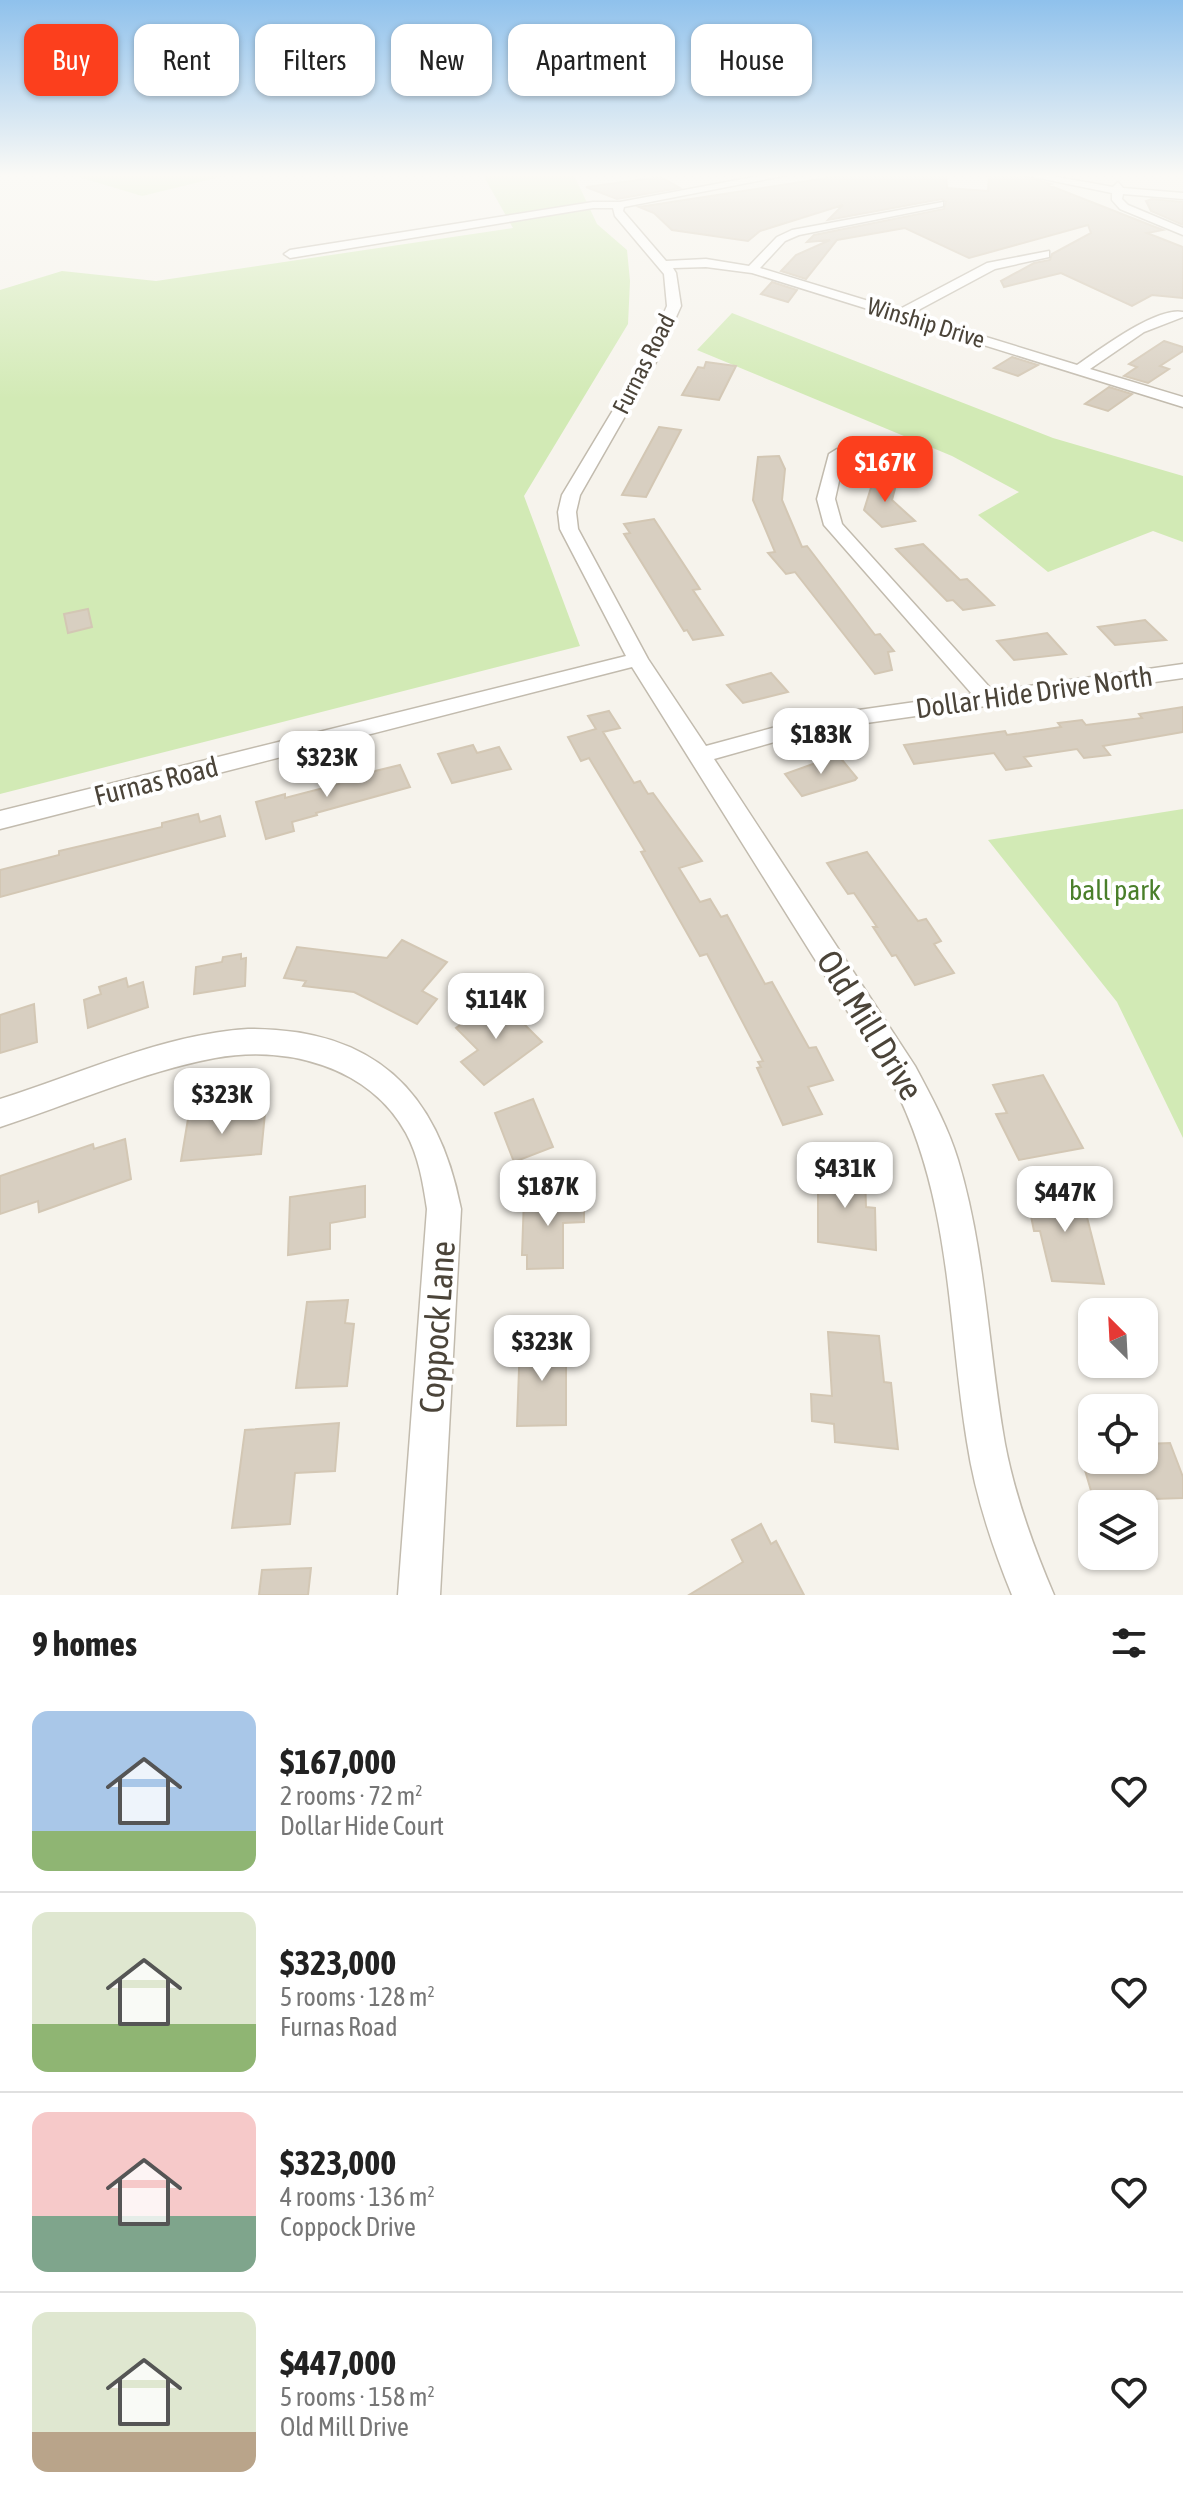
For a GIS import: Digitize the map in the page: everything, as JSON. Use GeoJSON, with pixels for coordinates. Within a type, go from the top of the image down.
{"type":"FeatureCollection","features":[{"type":"Feature","properties":{"kind":"street"},"geometry":{"type":"LineString","coordinates":[[290,254],[318,249]]}},
{"type":"Feature","properties":{"kind":"street"},"geometry":{"type":"LineString","coordinates":[[652,249],[666,265]]}},
{"type":"Feature","properties":{"kind":"street"},"geometry":{"type":"LineString","coordinates":[[752,269],[771,249]]}},
{"type":"Feature","properties":{"kind":"street"},"geometry":{"type":"LineString","coordinates":[[899,315],[991,266],[1045,254]]}},
{"type":"Feature","properties":{"kind":"street","name":"Winship Drive"},"geometry":{"type":"LineString","coordinates":[[666,265],[706,263],[752,269],[1183,402]]}},
{"type":"Feature","properties":{"kind":"street","name":"Furnas Road"},"geometry":{"type":"LineString","coordinates":[[666,265],[674,288],[673,310],[649,362],[571,495],[567,512],[573,539],[638,659],[677,721]]}},
{"type":"Feature","properties":{"kind":"street"},"geometry":{"type":"LineString","coordinates":[[1079,370],[1139,329],[1178,314]]}},
{"type":"Feature","properties":{"kind":"street"},"geometry":{"type":"LineString","coordinates":[[837,454],[826,499],[829,516],[836,529],[988,699]]}},
{"type":"Feature","properties":{"kind":"street","name":"Furnas Road"},"geometry":{"type":"LineString","coordinates":[[0,820],[638,659]]}},
{"type":"Feature","properties":{"kind":"street","name":"Dollar Hide Drive North"},"geometry":{"type":"LineString","coordinates":[[699,756],[816,723],[1183,671]]}},
{"type":"Feature","properties":{"kind":"street","name":"Old Mill Drive"},"geometry":{"type":"LineString","coordinates":[[677,721],[912,1089],[939,1144],[956,1212],[983,1429],[1005,1516],[1033,1595]]}},
{"type":"Feature","properties":{"kind":"street","name":"Coppock Lane"},"geometry":{"type":"LineString","coordinates":[[0,1113],[205,1047],[251,1042],[319,1049],[360,1066],[379,1078],[402,1100],[422,1127],[436,1159],[443,1192],[444,1230],[419,1595]]}},
{"type":"Feature","properties":{"kind":"green space"},"geometry":{"type":"Polygon","coordinates":[[[369,249],[626,249],[630,281],[628,324],[524,496],[580,646],[0,794],[0,290],[62,271],[156,281],[369,249]]]}},
{"type":"Feature","properties":{"kind":"green space"},"geometry":{"type":"Polygon","coordinates":[[[732,313],[1053,438],[1183,476],[1183,542],[1153,531],[1048,572],[978,515],[1019,492],[952,456],[697,350],[732,313]]]}},
{"type":"Feature","properties":{"kind":"green space","name":"ball park"},"geometry":{"type":"Polygon","coordinates":[[[1183,809],[1183,1138],[1117,1002],[988,840],[1183,809]]]}},
{"type":"Feature","properties":{"kind":"building"},"geometry":{"type":"Polygon","coordinates":[[[809,249],[830,249],[806,279],[781,271],[796,255],[809,249]]]}},
{"type":"Feature","properties":{"kind":"building"},"geometry":{"type":"Polygon","coordinates":[[[951,249],[1000,249],[969,258],[951,249]]]}},
{"type":"Feature","properties":{"kind":"building"},"geometry":{"type":"Polygon","coordinates":[[[1060,249],[1183,249],[1183,298],[1152,295],[1132,306],[1061,273],[1004,287],[1001,281],[1034,263],[1050,260],[1052,254],[1060,249]]]}},
{"type":"Feature","properties":{"kind":"building"},"geometry":{"type":"Polygon","coordinates":[[[772,282],[797,290],[788,302],[761,294],[772,282]]]}},
{"type":"Feature","properties":{"kind":"building"},"geometry":{"type":"Polygon","coordinates":[[[1164,341],[1183,347],[1183,351],[1160,366],[1169,369],[1148,383],[1124,376],[1137,367],[1129,364],[1164,341]]]}},
{"type":"Feature","properties":{"kind":"building"},"geometry":{"type":"Polygon","coordinates":[[[1012,357],[1038,365],[1018,376],[994,368],[1012,357]]]}},
{"type":"Feature","properties":{"kind":"building"},"geometry":{"type":"Polygon","coordinates":[[[706,362],[736,366],[719,400],[682,395],[698,367],[704,368],[706,362]]]}},
{"type":"Feature","properties":{"kind":"building"},"geometry":{"type":"Polygon","coordinates":[[[1109,387],[1132,394],[1108,411],[1085,404],[1109,387]]]}},
{"type":"Feature","properties":{"kind":"building"},"geometry":{"type":"Polygon","coordinates":[[[659,427],[681,430],[646,497],[622,495],[659,427]]]}},
{"type":"Feature","properties":{"kind":"building"},"geometry":{"type":"Polygon","coordinates":[[[779,456],[785,469],[782,500],[802,547],[807,546],[875,635],[880,634],[894,651],[888,652],[892,670],[875,674],[795,572],[786,574],[768,553],[775,552],[753,500],[758,457],[779,456]]]}},
{"type":"Feature","properties":{"kind":"building"},"geometry":{"type":"Polygon","coordinates":[[[874,478],[897,481],[892,500],[915,521],[882,527],[864,510],[874,478]]]}},
{"type":"Feature","properties":{"kind":"building"},"geometry":{"type":"Polygon","coordinates":[[[654,519],[700,589],[693,590],[723,635],[693,640],[687,630],[684,631],[624,534],[630,533],[624,524],[654,519]]]}},
{"type":"Feature","properties":{"kind":"building"},"geometry":{"type":"Polygon","coordinates":[[[923,544],[960,580],[967,579],[994,605],[963,610],[953,600],[947,601],[896,549],[923,544]]]}},
{"type":"Feature","properties":{"kind":"building"},"geometry":{"type":"Polygon","coordinates":[[[88,609],[92,627],[68,633],[64,614],[88,609]]]}},
{"type":"Feature","properties":{"kind":"building"},"geometry":{"type":"Polygon","coordinates":[[[1145,620],[1166,640],[1115,645],[1098,627],[1145,620]]]}},
{"type":"Feature","properties":{"kind":"building"},"geometry":{"type":"Polygon","coordinates":[[[1047,633],[1066,654],[1014,660],[997,641],[1047,633]]]}},
{"type":"Feature","properties":{"kind":"building"},"geometry":{"type":"Polygon","coordinates":[[[771,673],[788,692],[743,703],[727,685],[771,673]]]}},
{"type":"Feature","properties":{"kind":"building"},"geometry":{"type":"Polygon","coordinates":[[[1183,707],[1183,732],[1103,746],[1110,755],[1084,758],[1077,749],[1024,757],[1031,766],[1006,770],[994,753],[914,764],[904,745],[1005,731],[1007,735],[1061,727],[1058,723],[1082,720],[1086,725],[1142,718],[1139,714],[1183,707]]]}},
{"type":"Feature","properties":{"kind":"building"},"geometry":{"type":"Polygon","coordinates":[[[609,711],[620,728],[603,732],[634,783],[640,781],[648,794],[653,793],[702,861],[679,868],[700,902],[710,899],[721,917],[727,915],[765,984],[772,982],[809,1048],[816,1047],[833,1080],[808,1087],[822,1114],[783,1125],[757,1068],[761,1067],[758,1062],[763,1061],[707,954],[700,956],[641,852],[645,851],[589,758],[581,761],[568,737],[596,729],[588,716],[609,711]]]}},
{"type":"Feature","properties":{"kind":"building"},"geometry":{"type":"Polygon","coordinates":[[[473,745],[477,753],[499,747],[511,769],[452,783],[438,754],[473,745]]]}},
{"type":"Feature","properties":{"kind":"building"},"geometry":{"type":"Polygon","coordinates":[[[838,755],[857,778],[855,780],[802,796],[785,774],[838,755]]]}},
{"type":"Feature","properties":{"kind":"building"},"geometry":{"type":"Polygon","coordinates":[[[400,765],[410,787],[316,813],[292,822],[294,831],[266,839],[256,802],[285,794],[285,798],[339,784],[338,780],[400,765]]]}},
{"type":"Feature","properties":{"kind":"building"},"geometry":{"type":"Polygon","coordinates":[[[198,814],[200,822],[220,816],[225,836],[0,897],[0,870],[59,855],[59,851],[162,827],[162,823],[198,814]]]}},
{"type":"Feature","properties":{"kind":"building"},"geometry":{"type":"Polygon","coordinates":[[[867,852],[918,921],[926,919],[941,941],[934,944],[954,973],[915,985],[896,955],[892,956],[854,893],[848,894],[827,863],[867,852]]]}},
{"type":"Feature","properties":{"kind":"building"},"geometry":{"type":"Polygon","coordinates":[[[402,940],[447,962],[422,991],[437,999],[417,1024],[354,992],[303,986],[306,981],[284,978],[297,947],[387,958],[402,940]]]}},
{"type":"Feature","properties":{"kind":"building"},"geometry":{"type":"Polygon","coordinates":[[[241,954],[241,959],[246,958],[245,986],[194,994],[196,967],[222,962],[223,957],[241,954]]]}},
{"type":"Feature","properties":{"kind":"building"},"geometry":{"type":"Polygon","coordinates":[[[126,978],[128,987],[143,982],[148,1007],[88,1028],[84,1000],[101,994],[99,987],[126,978]]]}},
{"type":"Feature","properties":{"kind":"building"},"geometry":{"type":"Polygon","coordinates":[[[498,998],[542,1042],[484,1085],[461,1062],[478,1050],[456,1028],[498,998]]]}},
{"type":"Feature","properties":{"kind":"building"},"geometry":{"type":"Polygon","coordinates":[[[34,1004],[37,1042],[0,1053],[0,1015],[34,1004]]]}},
{"type":"Feature","properties":{"kind":"building"},"geometry":{"type":"Polygon","coordinates":[[[1043,1075],[1083,1148],[1019,1160],[996,1114],[1007,1113],[993,1085],[1043,1075]]]}},
{"type":"Feature","properties":{"kind":"building"},"geometry":{"type":"Polygon","coordinates":[[[533,1099],[553,1147],[514,1162],[495,1113],[533,1099]]]}},
{"type":"Feature","properties":{"kind":"building"},"geometry":{"type":"Polygon","coordinates":[[[217,1111],[217,1118],[265,1113],[261,1154],[181,1161],[189,1113],[217,1111]]]}},
{"type":"Feature","properties":{"kind":"building"},"geometry":{"type":"Polygon","coordinates":[[[125,1139],[131,1179],[39,1212],[38,1201],[0,1214],[0,1176],[93,1144],[94,1149],[125,1139]]]}},
{"type":"Feature","properties":{"kind":"building"},"geometry":{"type":"Polygon","coordinates":[[[818,1168],[865,1174],[866,1207],[875,1208],[876,1250],[818,1242],[818,1168]]]}},
{"type":"Feature","properties":{"kind":"building"},"geometry":{"type":"Polygon","coordinates":[[[365,1186],[365,1217],[330,1223],[330,1249],[288,1255],[290,1197],[365,1186]]]}},
{"type":"Feature","properties":{"kind":"building"},"geometry":{"type":"Polygon","coordinates":[[[1025,1186],[1080,1190],[1104,1284],[1052,1281],[1040,1231],[1034,1231],[1025,1186]]]}},
{"type":"Feature","properties":{"kind":"building"},"geometry":{"type":"Polygon","coordinates":[[[584,1196],[584,1222],[563,1223],[563,1268],[527,1269],[527,1255],[522,1255],[524,1197],[584,1196]]]}},
{"type":"Feature","properties":{"kind":"building"},"geometry":{"type":"Polygon","coordinates":[[[348,1300],[345,1323],[354,1324],[347,1386],[296,1388],[307,1302],[348,1300]]]}},
{"type":"Feature","properties":{"kind":"building"},"geometry":{"type":"Polygon","coordinates":[[[828,1332],[879,1336],[884,1382],[891,1383],[898,1449],[835,1442],[834,1424],[812,1421],[811,1394],[832,1396],[828,1332]]]}},
{"type":"Feature","properties":{"kind":"building"},"geometry":{"type":"Polygon","coordinates":[[[566,1340],[566,1425],[517,1426],[520,1341],[566,1340]]]}},
{"type":"Feature","properties":{"kind":"building"},"geometry":{"type":"Polygon","coordinates":[[[339,1423],[335,1471],[295,1473],[290,1524],[232,1528],[245,1430],[339,1423]]]}},
{"type":"Feature","properties":{"kind":"building"},"geometry":{"type":"Polygon","coordinates":[[[1158,1443],[1170,1443],[1183,1477],[1183,1498],[1158,1499],[1158,1490],[1091,1490],[1086,1474],[1158,1474],[1158,1443]]]}},
{"type":"Feature","properties":{"kind":"building"},"geometry":{"type":"Polygon","coordinates":[[[761,1524],[771,1544],[776,1541],[804,1595],[689,1595],[743,1562],[732,1540],[761,1524]]]}},
{"type":"Feature","properties":{"kind":"building"},"geometry":{"type":"Polygon","coordinates":[[[311,1568],[308,1595],[259,1595],[262,1570],[311,1568]]]}}]}
